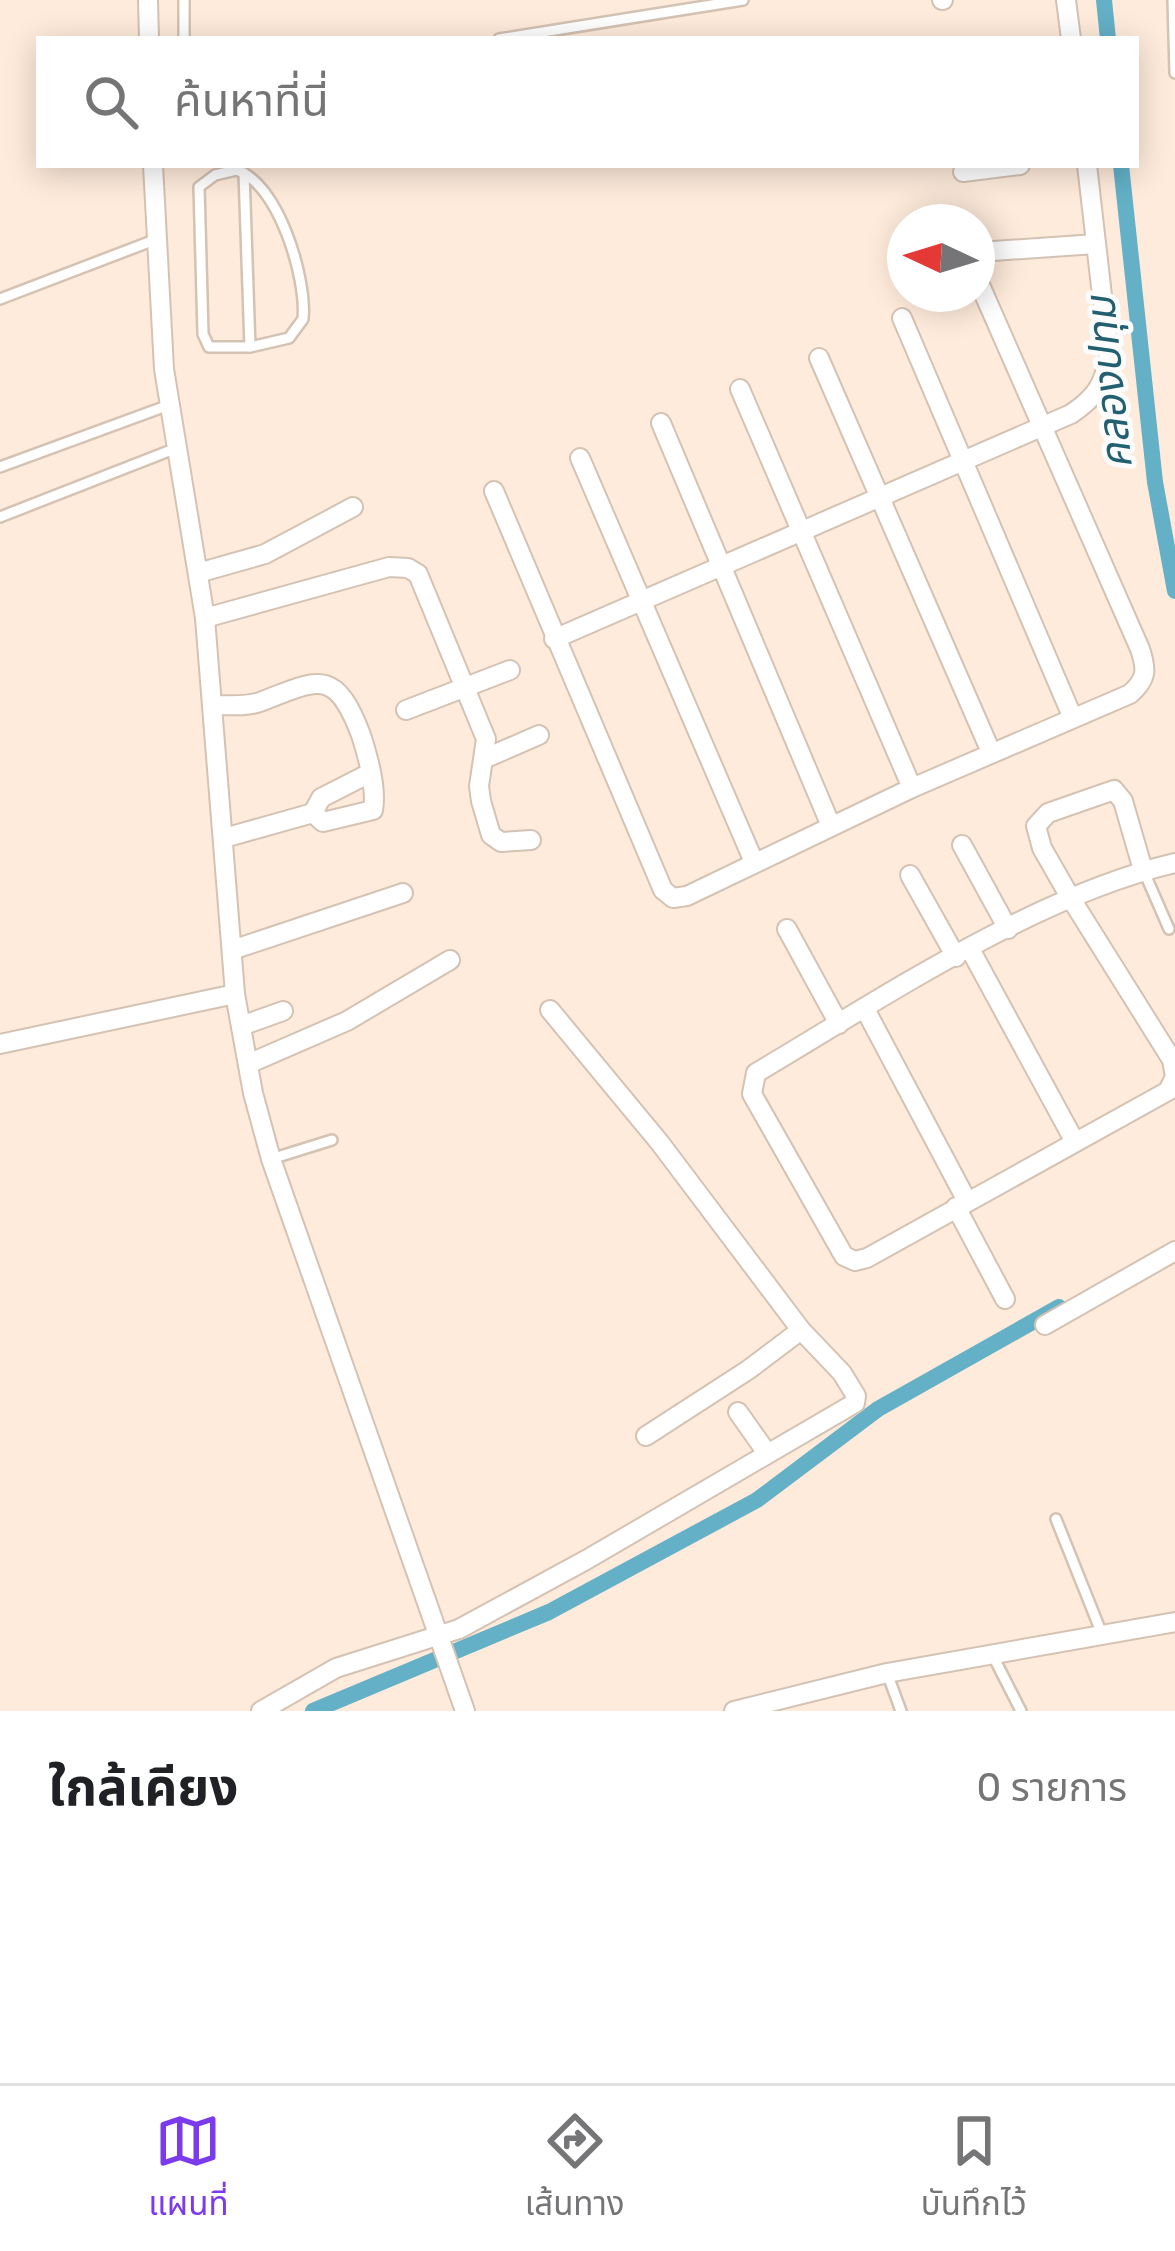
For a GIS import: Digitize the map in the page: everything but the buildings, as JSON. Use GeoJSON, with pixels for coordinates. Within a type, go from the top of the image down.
{"type":"FeatureCollection","features":[{"type":"Feature","properties":{"kind":"street"},"geometry":{"type":"LineString","coordinates":[[148,0],[149,36]]}},
{"type":"Feature","properties":{"kind":"street"},"geometry":{"type":"LineString","coordinates":[[1066,0],[1071,36]]}},
{"type":"Feature","properties":{"kind":"street"},"geometry":{"type":"LineString","coordinates":[[153,168],[169,405],[205,618],[235,994],[248,1064],[271,1159],[465,1711]]}},
{"type":"Feature","properties":{"kind":"street"},"geometry":{"type":"LineString","coordinates":[[963,172],[996,168]]}},
{"type":"Feature","properties":{"kind":"street"},"geometry":{"type":"LineString","coordinates":[[554,639],[1044,426],[1093,400],[1105,380],[1109,356],[1087,168]]}},
{"type":"Feature","properties":{"kind":"street"},"geometry":{"type":"LineString","coordinates":[[995,251],[1096,244]]}},
{"type":"Feature","properties":{"kind":"street"},"geometry":{"type":"LineString","coordinates":[[494,491],[663,890],[673,898],[688,896],[912,788],[1130,694],[1142,683],[1147,670],[992,312]]}},
{"type":"Feature","properties":{"kind":"street"},"geometry":{"type":"LineString","coordinates":[[902,318],[1072,716]]}},
{"type":"Feature","properties":{"kind":"street"},"geometry":{"type":"LineString","coordinates":[[819,358],[991,752]]}},
{"type":"Feature","properties":{"kind":"street"},"geometry":{"type":"LineString","coordinates":[[740,389],[912,788]]}},
{"type":"Feature","properties":{"kind":"street"},"geometry":{"type":"LineString","coordinates":[[661,422],[831,826]]}},
{"type":"Feature","properties":{"kind":"street"},"geometry":{"type":"LineString","coordinates":[[580,458],[754,862]]}},
{"type":"Feature","properties":{"kind":"street"},"geometry":{"type":"LineString","coordinates":[[198,573],[265,554],[353,507]]}},
{"type":"Feature","properties":{"kind":"street"},"geometry":{"type":"LineString","coordinates":[[205,618],[389,567],[418,574],[486,739],[479,786],[491,835],[501,842],[531,840]]}},
{"type":"Feature","properties":{"kind":"street"},"geometry":{"type":"LineString","coordinates":[[406,710],[510,670]]}},
{"type":"Feature","properties":{"kind":"street"},"geometry":{"type":"LineString","coordinates":[[213,705],[253,704],[302,683],[318,682],[336,691],[348,705],[365,747],[373,810],[323,822],[313,813]]}},
{"type":"Feature","properties":{"kind":"street"},"geometry":{"type":"LineString","coordinates":[[486,758],[539,735]]}},
{"type":"Feature","properties":{"kind":"street"},"geometry":{"type":"LineString","coordinates":[[224,838],[313,813],[321,798],[370,773]]}},
{"type":"Feature","properties":{"kind":"street"},"geometry":{"type":"LineString","coordinates":[[1143,870],[1123,801],[1114,790],[1048,813],[1036,826],[1042,848],[1070,897],[1172,1060],[1175,1077],[1168,1090],[867,1258],[855,1261],[844,1256],[752,1094],[756,1072],[1070,897],[1175,863]]}},
{"type":"Feature","properties":{"kind":"street"},"geometry":{"type":"LineString","coordinates":[[962,845],[1008,929]]}},
{"type":"Feature","properties":{"kind":"street"},"geometry":{"type":"LineString","coordinates":[[910,875],[963,953],[1075,1142]]}},
{"type":"Feature","properties":{"kind":"street"},"geometry":{"type":"LineString","coordinates":[[232,950],[404,893]]}},
{"type":"Feature","properties":{"kind":"street"},"geometry":{"type":"LineString","coordinates":[[787,929],[839,1024]]}},
{"type":"Feature","properties":{"kind":"street"},"geometry":{"type":"LineString","coordinates":[[248,1064],[346,1021],[450,960]]}},
{"type":"Feature","properties":{"kind":"street"},"geometry":{"type":"LineString","coordinates":[[0,1044],[235,994]]}},
{"type":"Feature","properties":{"kind":"street"},"geometry":{"type":"LineString","coordinates":[[865,1009],[1005,1299]]}},
{"type":"Feature","properties":{"kind":"street"},"geometry":{"type":"LineString","coordinates":[[261,1711],[336,1668],[443,1647],[460,1629],[855,1403],[856,1396],[842,1373],[801,1330],[660,1143],[550,1010]]}},
{"type":"Feature","properties":{"kind":"street"},"geometry":{"type":"LineString","coordinates":[[241,1026],[283,1011]]}},
{"type":"Feature","properties":{"kind":"street"},"geometry":{"type":"LineString","coordinates":[[1045,1324],[1175,1251]]}},
{"type":"Feature","properties":{"kind":"street"},"geometry":{"type":"LineString","coordinates":[[646,1436],[801,1330]]}},
{"type":"Feature","properties":{"kind":"street"},"geometry":{"type":"LineString","coordinates":[[738,1412],[767,1454]]}},
{"type":"Feature","properties":{"kind":"street"},"geometry":{"type":"LineString","coordinates":[[734,1711],[786,1705],[887,1673],[991,1652],[1175,1622]]}},
{"type":"Feature","properties":{"kind":"lane"},"geometry":{"type":"LineString","coordinates":[[184,0],[184,36]]}},
{"type":"Feature","properties":{"kind":"lane"},"geometry":{"type":"LineString","coordinates":[[518,36],[743,0]]}},
{"type":"Feature","properties":{"kind":"lane"},"geometry":{"type":"LineString","coordinates":[[1173,0],[1175,73]]}},
{"type":"Feature","properties":{"kind":"lane"},"geometry":{"type":"LineString","coordinates":[[214,170],[244,171],[261,184],[276,210],[300,273],[304,308],[300,329],[289,338],[250,347],[204,343],[197,203],[199,187],[214,170]]}},
{"type":"Feature","properties":{"kind":"lane"},"geometry":{"type":"LineString","coordinates":[[244,171],[250,347]]}},
{"type":"Feature","properties":{"kind":"lane"},"geometry":{"type":"LineString","coordinates":[[0,299],[157,239]]}},
{"type":"Feature","properties":{"kind":"lane"},"geometry":{"type":"LineString","coordinates":[[0,467],[169,405]]}},
{"type":"Feature","properties":{"kind":"lane"},"geometry":{"type":"LineString","coordinates":[[0,517],[174,448]]}},
{"type":"Feature","properties":{"kind":"lane"},"geometry":{"type":"LineString","coordinates":[[1143,870],[1169,929]]}},
{"type":"Feature","properties":{"kind":"lane"},"geometry":{"type":"LineString","coordinates":[[271,1159],[332,1140]]}},
{"type":"Feature","properties":{"kind":"lane"},"geometry":{"type":"LineString","coordinates":[[1056,1519],[1102,1634]]}},
{"type":"Feature","properties":{"kind":"lane"},"geometry":{"type":"LineString","coordinates":[[991,1652],[1021,1711]]}},
{"type":"Feature","properties":{"kind":"lane"},"geometry":{"type":"LineString","coordinates":[[887,1673],[901,1711]]}},
{"type":"Feature","properties":{"kind":"waterway","name":"คลองปทุม"},"geometry":{"type":"LineString","coordinates":[[1104,0],[1108,36]]}},
{"type":"Feature","properties":{"kind":"waterway","name":"คลองปทุม"},"geometry":{"type":"LineString","coordinates":[[1121,168],[1155,482],[1175,591]]}},
{"type":"Feature","properties":{"kind":"waterway"},"geometry":{"type":"LineString","coordinates":[[313,1711],[549,1612],[757,1500],[878,1409],[1059,1307]]}}]}
